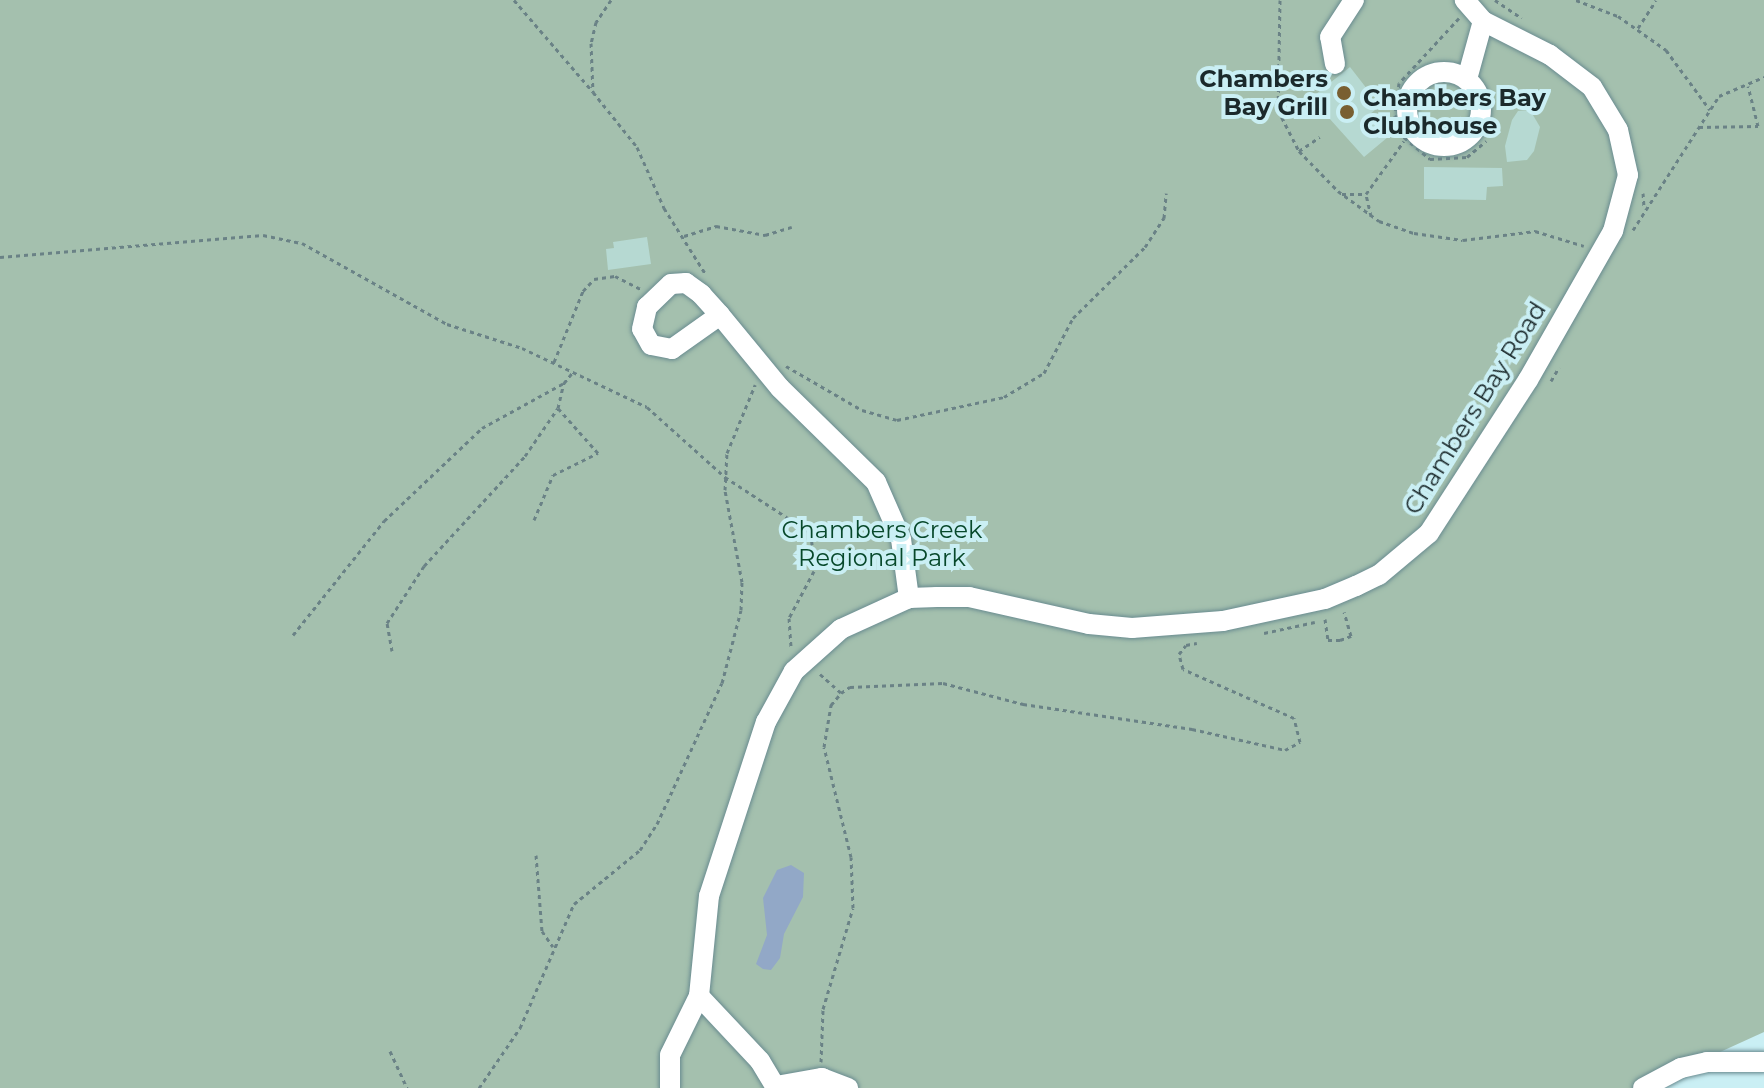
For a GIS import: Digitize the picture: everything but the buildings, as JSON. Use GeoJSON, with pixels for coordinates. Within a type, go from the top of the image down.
{"type":"FeatureCollection","features":[{"type":"Feature","properties":{"kind":"street"},"geometry":{"type":"LineString","coordinates":[[1335,64],[1330,37],[1354,0]]}},
{"type":"Feature","properties":{"kind":"street"},"geometry":{"type":"LineString","coordinates":[[1467,79],[1473,9]]}},
{"type":"Feature","properties":{"kind":"street","name":"Chambers Bay Road"},"geometry":{"type":"LineString","coordinates":[[699,996],[709,896],[779,694],[824,641],[909,598],[969,597],[1089,624],[1132,628],[1223,621],[1325,599],[1356,586],[1379,575],[1429,533],[1528,380],[1613,231],[1627,188],[1618,130],[1592,87],[1550,55],[1473,9]]}},
{"type":"Feature","properties":{"kind":"street"},"geometry":{"type":"LineString","coordinates":[[720,315],[680,345],[656,348],[642,329],[653,299],[671,284],[686,283],[720,315],[766,370],[863,465],[882,491],[901,539],[909,598]]}},
{"type":"Feature","properties":{"kind":"street"},"geometry":{"type":"LineString","coordinates":[[670,1088],[670,1055],[699,996],[719,1012],[776,1087],[822,1078],[848,1088]]}},
{"type":"Feature","properties":{"kind":"street"},"geometry":{"type":"LineString","coordinates":[[1643,1088],[1681,1068],[1707,1062],[1764,1062]]}},
{"type":"Feature","properties":{"kind":"path"},"geometry":{"type":"LineString","coordinates":[[514,0],[637,147],[682,237],[711,282]]}},
{"type":"Feature","properties":{"kind":"path"},"geometry":{"type":"LineString","coordinates":[[593,92],[591,43],[596,22],[611,0]]}},
{"type":"Feature","properties":{"kind":"path"},"geometry":{"type":"LineString","coordinates":[[1280,0],[1278,110],[1299,151],[1342,194],[1371,216],[1414,233],[1463,240],[1535,231],[1591,250]]}},
{"type":"Feature","properties":{"kind":"path"},"geometry":{"type":"LineString","coordinates":[[1576,0],[1638,28],[1666,50],[1710,110]]}},
{"type":"Feature","properties":{"kind":"path"},"geometry":{"type":"LineString","coordinates":[[1638,28],[1656,0]]}},
{"type":"Feature","properties":{"kind":"path"},"geometry":{"type":"LineString","coordinates":[[1473,9],[1399,83],[1395,115],[1405,139],[1430,159],[1467,157],[1486,141]]}},
{"type":"Feature","properties":{"kind":"path"},"geometry":{"type":"LineString","coordinates":[[1699,127],[1758,126],[1748,85]]}},
{"type":"Feature","properties":{"kind":"path"},"geometry":{"type":"LineString","coordinates":[[1299,151],[1320,137]]}},
{"type":"Feature","properties":{"kind":"path"},"geometry":{"type":"LineString","coordinates":[[1371,216],[1366,194],[1405,139]]}},
{"type":"Feature","properties":{"kind":"path"},"geometry":{"type":"LineString","coordinates":[[479,1088],[520,1028],[574,904],[640,850],[657,824],[722,683],[741,610],[742,582],[725,477],[727,453],[752,389],[766,370],[777,360],[862,410],[897,420],[1004,397],[1044,373],[1073,318],[1145,247],[1164,218],[1166,193]]}},
{"type":"Feature","properties":{"kind":"path"},"geometry":{"type":"LineString","coordinates":[[1342,194],[1366,194]]}},
{"type":"Feature","properties":{"kind":"path"},"geometry":{"type":"LineString","coordinates":[[682,237],[716,226],[765,235],[792,227]]}},
{"type":"Feature","properties":{"kind":"path"},"geometry":{"type":"LineString","coordinates":[[0,257],[263,235],[302,243],[447,324],[553,363],[647,407],[725,477],[811,533],[814,571],[789,618],[791,648]]}},
{"type":"Feature","properties":{"kind":"path"},"geometry":{"type":"LineString","coordinates":[[553,363],[583,291],[594,279],[615,276],[631,281],[653,299]]}},
{"type":"Feature","properties":{"kind":"path"},"geometry":{"type":"LineString","coordinates":[[293,635],[384,521],[482,428],[564,383],[573,372]]}},
{"type":"Feature","properties":{"kind":"path"},"geometry":{"type":"LineString","coordinates":[[392,651],[387,623],[424,566],[490,499],[558,408],[564,383]]}},
{"type":"Feature","properties":{"kind":"path"},"geometry":{"type":"LineString","coordinates":[[534,520],[553,475],[598,453],[558,408]]}},
{"type":"Feature","properties":{"kind":"path"},"geometry":{"type":"LineString","coordinates":[[1325,619],[1328,640],[1351,636],[1344,612]]}},
{"type":"Feature","properties":{"kind":"path"},"geometry":{"type":"LineString","coordinates":[[820,674],[841,693]]}},
{"type":"Feature","properties":{"kind":"path"},"geometry":{"type":"LineString","coordinates":[[536,855],[542,931],[553,947]]}},
{"type":"Feature","properties":{"kind":"path"},"geometry":{"type":"LineString","coordinates":[[390,1051],[407,1088]]}},
{"type":"Feature","properties":{"kind":"green space","name":"Chambers Creek Regional Park"},"geometry":{"type":"Polygon","coordinates":[[[0,0],[1764,0],[1764,1032],[1641,1088],[0,1088],[0,0]]]}},
{"type":"Feature","properties":{"kind":"water"},"geometry":{"type":"Polygon","coordinates":[[[791,865],[804,873],[803,897],[784,934],[780,958],[771,970],[763,969],[756,964],[767,935],[763,898],[777,870],[791,865]]]}},
{"type":"Feature","properties":{"kind":"place","name":"Chambers Bay Grill"},"geometry":{"type":"Point","coordinates":[1344,93]}},
{"type":"Feature","properties":{"kind":"place","name":"Chambers Bay Clubhouse"},"geometry":{"type":"Point","coordinates":[1347,112]}}]}
